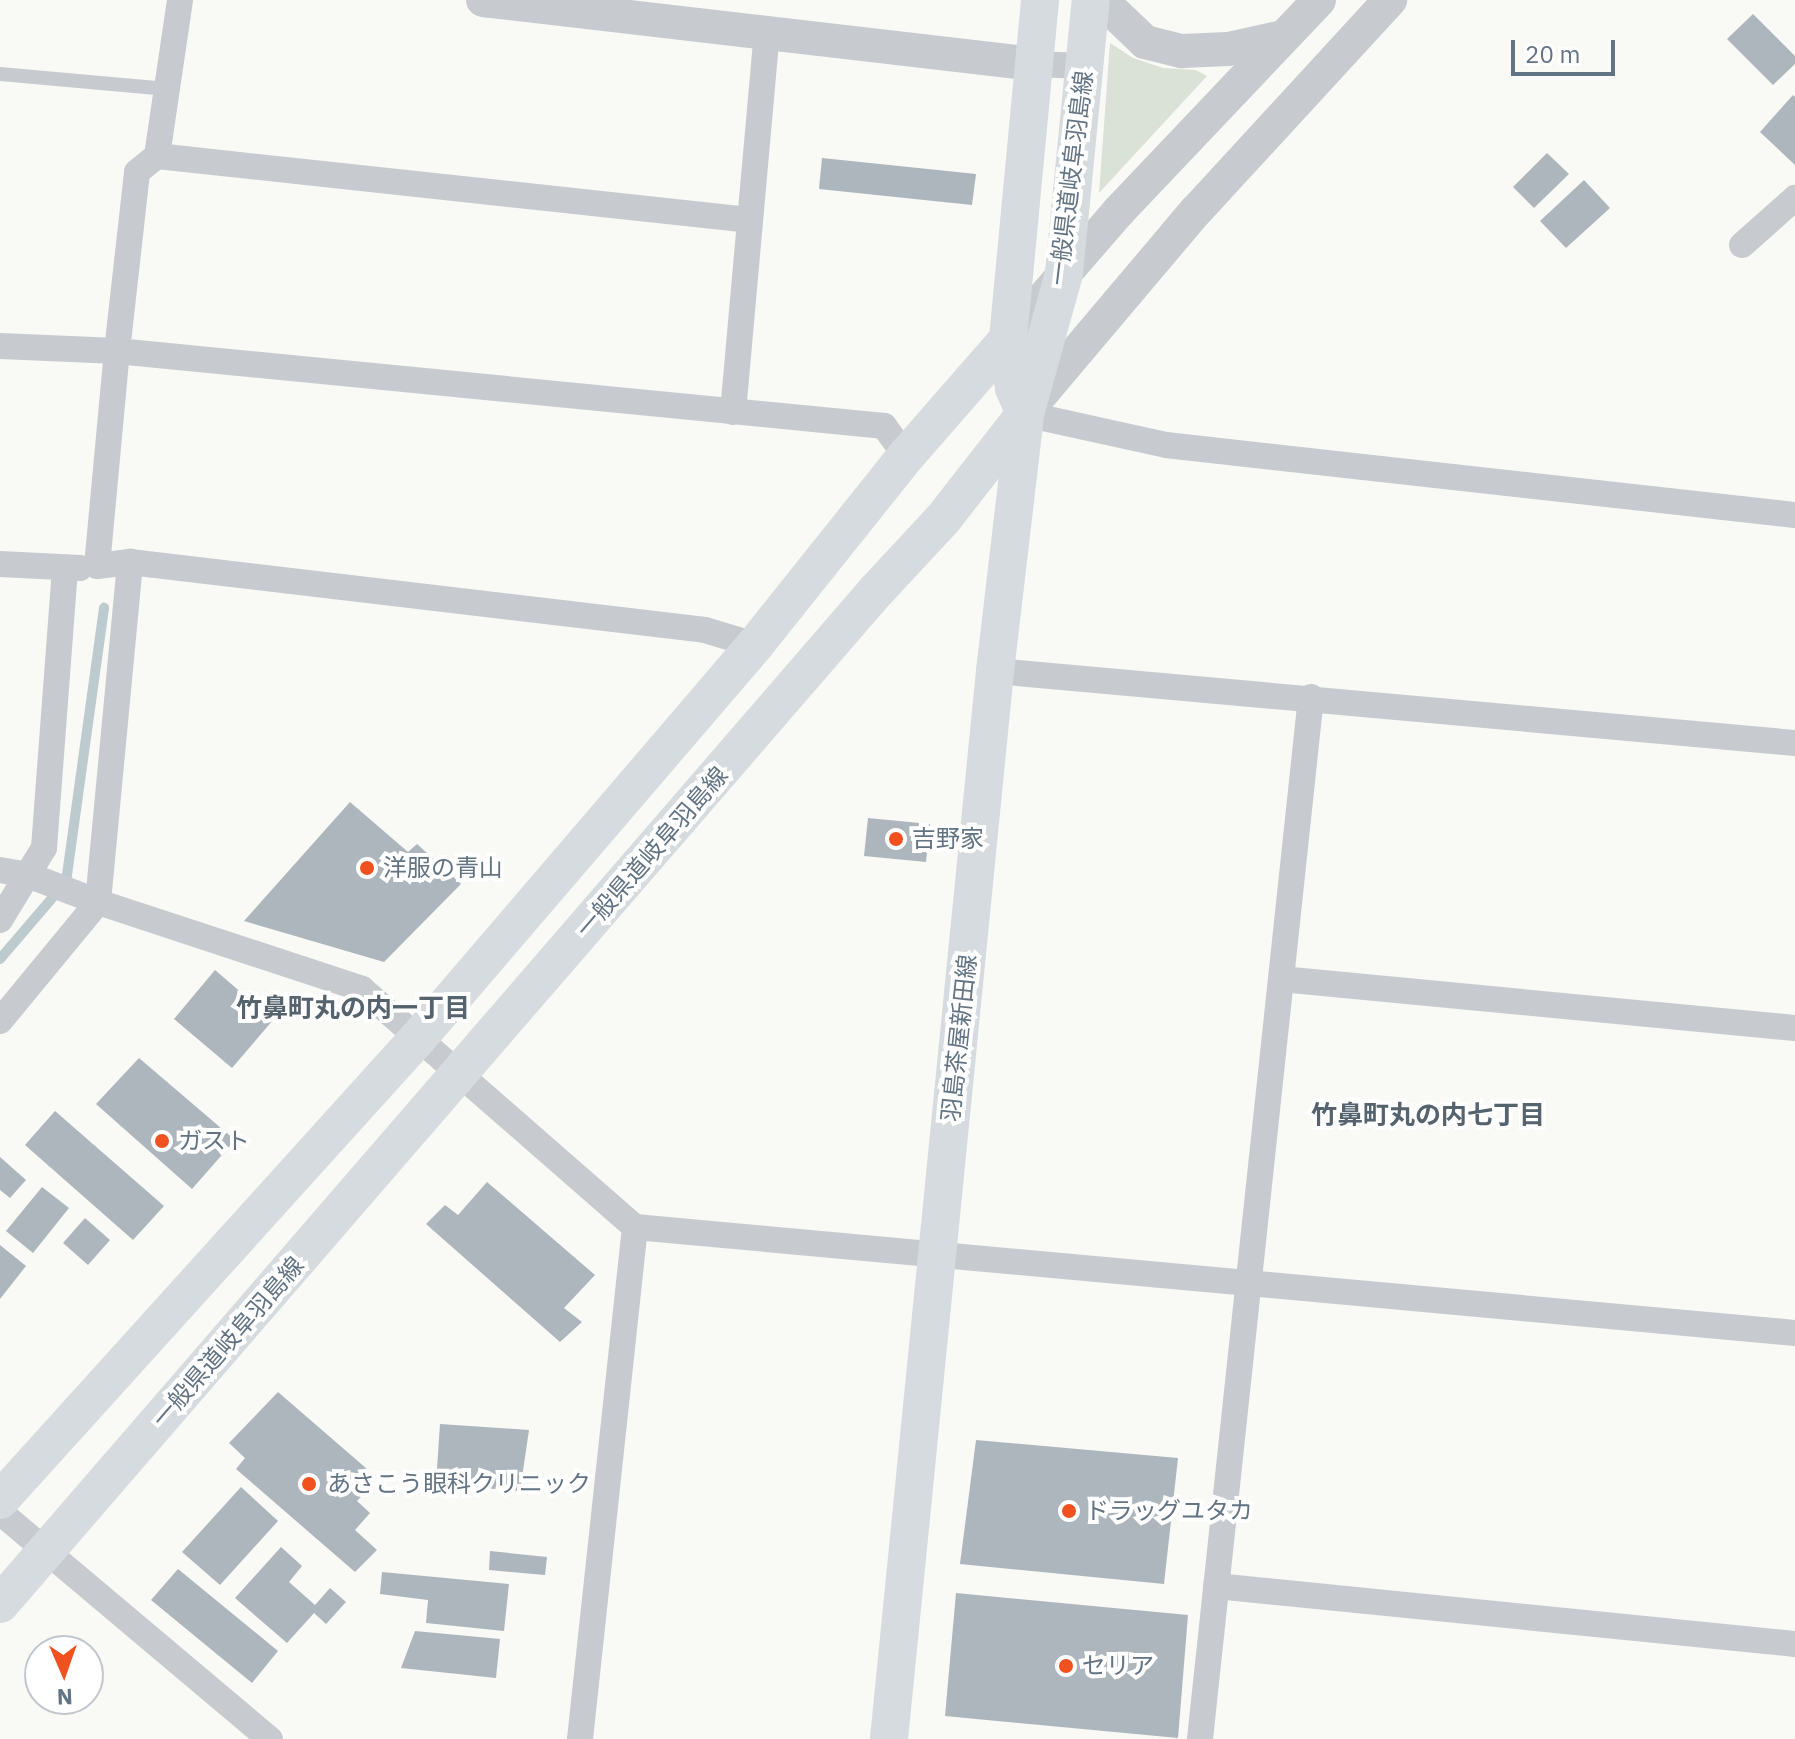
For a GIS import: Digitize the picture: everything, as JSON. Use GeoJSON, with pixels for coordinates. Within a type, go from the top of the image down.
{"type":"FeatureCollection","features":[{"type":"Feature","properties":{"kind":"main road","name":"一般県道岐阜羽島線"},"geometry":{"type":"LineString","coordinates":[[1008,339],[1040,0]]}},
{"type":"Feature","properties":{"kind":"main road","name":"一般県道岐阜羽島線"},"geometry":{"type":"LineString","coordinates":[[0,1604],[876,591],[943,519],[1025,414],[1064,273],[1091,0]]}},
{"type":"Feature","properties":{"kind":"main road","name":"羽島茶屋新田線"},"geometry":{"type":"LineString","coordinates":[[889,1739],[995,671],[1025,414],[1014,388],[1008,339]]}},
{"type":"Feature","properties":{"kind":"main road"},"geometry":{"type":"LineString","coordinates":[[0,1500],[419,1037],[755,645],[906,456],[1008,339]]}},
{"type":"Feature","properties":{"kind":"street"},"geometry":{"type":"LineString","coordinates":[[97,566],[137,172],[157,156],[180,0]]}},
{"type":"Feature","properties":{"kind":"street"},"geometry":{"type":"LineString","coordinates":[[483,0],[704,13],[767,33],[1034,64],[1084,66]]}},
{"type":"Feature","properties":{"kind":"street"},"geometry":{"type":"LineString","coordinates":[[1101,0],[1145,42],[1182,51],[1228,49],[1283,37]]}},
{"type":"Feature","properties":{"kind":"street"},"geometry":{"type":"LineString","coordinates":[[1008,339],[1064,273],[1319,0]]}},
{"type":"Feature","properties":{"kind":"street"},"geometry":{"type":"LineString","coordinates":[[1390,0],[1196,211],[1025,414],[1166,445],[1795,515]]}},
{"type":"Feature","properties":{"kind":"street"},"geometry":{"type":"LineString","coordinates":[[733,412],[767,33]]}},
{"type":"Feature","properties":{"kind":"street"},"geometry":{"type":"LineString","coordinates":[[157,156],[749,220]]}},
{"type":"Feature","properties":{"kind":"street"},"geometry":{"type":"LineString","coordinates":[[1742,245],[1795,198]]}},
{"type":"Feature","properties":{"kind":"street"},"geometry":{"type":"LineString","coordinates":[[0,346],[117,351],[884,426],[906,456]]}},
{"type":"Feature","properties":{"kind":"street"},"geometry":{"type":"LineString","coordinates":[[0,1021],[88,898],[130,562]]}},
{"type":"Feature","properties":{"kind":"street"},"geometry":{"type":"LineString","coordinates":[[0,564],[65,570],[130,562],[705,630],[755,645]]}},
{"type":"Feature","properties":{"kind":"street"},"geometry":{"type":"LineString","coordinates":[[0,920],[36,878],[44,848],[65,570]]}},
{"type":"Feature","properties":{"kind":"street"},"geometry":{"type":"LineString","coordinates":[[995,671],[1311,697],[1795,743]]}},
{"type":"Feature","properties":{"kind":"street"},"geometry":{"type":"LineString","coordinates":[[1200,1739],[1311,697]]}},
{"type":"Feature","properties":{"kind":"street"},"geometry":{"type":"LineString","coordinates":[[0,870],[36,878],[362,989],[635,1227],[1795,1333]]}},
{"type":"Feature","properties":{"kind":"street"},"geometry":{"type":"LineString","coordinates":[[1281,979],[1795,1028]]}},
{"type":"Feature","properties":{"kind":"street"},"geometry":{"type":"LineString","coordinates":[[580,1739],[635,1227]]}},
{"type":"Feature","properties":{"kind":"street"},"geometry":{"type":"LineString","coordinates":[[0,1512],[270,1739]]}},
{"type":"Feature","properties":{"kind":"street"},"geometry":{"type":"LineString","coordinates":[[1216,1586],[1795,1644]]}},
{"type":"Feature","properties":{"kind":"lane"},"geometry":{"type":"LineString","coordinates":[[0,74],[167,89]]}},
{"type":"Feature","properties":{"kind":"shaded area"},"geometry":{"type":"Polygon","coordinates":[[[1110,43],[1133,58],[1163,68],[1196,70],[1207,76],[1099,193],[1110,43]]]}},
{"type":"Feature","properties":{"kind":"building"},"geometry":{"type":"Polygon","coordinates":[[[1753,14],[1795,56],[1795,64],[1773,85],[1727,39],[1753,14]]]}},
{"type":"Feature","properties":{"kind":"building"},"geometry":{"type":"Polygon","coordinates":[[[1793,95],[1795,97],[1795,165],[1760,132],[1793,95]]]}},
{"type":"Feature","properties":{"kind":"building"},"geometry":{"type":"Polygon","coordinates":[[[1547,153],[1569,174],[1534,208],[1513,187],[1547,153]]]}},
{"type":"Feature","properties":{"kind":"building"},"geometry":{"type":"Polygon","coordinates":[[[822,158],[976,174],[972,205],[819,189],[822,158]]]}},
{"type":"Feature","properties":{"kind":"building"},"geometry":{"type":"Polygon","coordinates":[[[1584,180],[1610,208],[1566,248],[1540,221],[1584,180]]]}},
{"type":"Feature","properties":{"kind":"building","name":"洋服の青山"},"geometry":{"type":"Polygon","coordinates":[[[350,802],[408,852],[417,844],[461,884],[384,962],[244,921],[350,802]]]}},
{"type":"Feature","properties":{"kind":"building"},"geometry":{"type":"Polygon","coordinates":[[[868,818],[930,824],[926,862],[864,856],[868,818]]]}},
{"type":"Feature","properties":{"kind":"building"},"geometry":{"type":"Polygon","coordinates":[[[215,970],[273,1020],[232,1068],[174,1019],[215,970]]]}},
{"type":"Feature","properties":{"kind":"building"},"geometry":{"type":"Polygon","coordinates":[[[139,1058],[235,1140],[192,1189],[96,1104],[139,1058]]]}},
{"type":"Feature","properties":{"kind":"building"},"geometry":{"type":"Polygon","coordinates":[[[55,1111],[164,1206],[133,1240],[25,1145],[55,1111]]]}},
{"type":"Feature","properties":{"kind":"building"},"geometry":{"type":"Polygon","coordinates":[[[0,1157],[26,1180],[10,1198],[0,1190],[0,1157]]]}},
{"type":"Feature","properties":{"kind":"building"},"geometry":{"type":"Polygon","coordinates":[[[487,1182],[595,1275],[564,1308],[582,1322],[560,1342],[426,1224],[445,1205],[458,1215],[487,1182]]]}},
{"type":"Feature","properties":{"kind":"building"},"geometry":{"type":"Polygon","coordinates":[[[42,1187],[69,1208],[33,1253],[6,1231],[42,1187]]]}},
{"type":"Feature","properties":{"kind":"building"},"geometry":{"type":"Polygon","coordinates":[[[85,1218],[110,1240],[88,1265],[63,1243],[85,1218]]]}},
{"type":"Feature","properties":{"kind":"building"},"geometry":{"type":"Polygon","coordinates":[[[0,1245],[26,1266],[0,1299],[0,1245]]]}},
{"type":"Feature","properties":{"kind":"building","name":"あさこう眼科クリニック"},"geometry":{"type":"Polygon","coordinates":[[[278,1392],[367,1469],[358,1480],[368,1489],[357,1501],[370,1513],[355,1530],[377,1550],[355,1572],[236,1469],[245,1458],[229,1443],[278,1392]]]}},
{"type":"Feature","properties":{"kind":"building"},"geometry":{"type":"Polygon","coordinates":[[[440,1424],[529,1430],[520,1491],[436,1484],[440,1424]]]}},
{"type":"Feature","properties":{"kind":"building","name":"ドラッグユタカ"},"geometry":{"type":"Polygon","coordinates":[[[976,1440],[1178,1458],[1164,1584],[960,1564],[976,1440]]]}},
{"type":"Feature","properties":{"kind":"building"},"geometry":{"type":"Polygon","coordinates":[[[241,1487],[278,1521],[220,1585],[182,1552],[241,1487]]]}},
{"type":"Feature","properties":{"kind":"building"},"geometry":{"type":"Polygon","coordinates":[[[281,1547],[302,1566],[289,1582],[315,1605],[330,1588],[346,1602],[326,1624],[314,1613],[287,1643],[235,1598],[281,1547]]]}},
{"type":"Feature","properties":{"kind":"building"},"geometry":{"type":"Polygon","coordinates":[[[490,1551],[547,1557],[545,1575],[489,1570],[490,1551]]]}},
{"type":"Feature","properties":{"kind":"building"},"geometry":{"type":"Polygon","coordinates":[[[178,1569],[278,1651],[252,1683],[151,1600],[178,1569]]]}},
{"type":"Feature","properties":{"kind":"building"},"geometry":{"type":"Polygon","coordinates":[[[382,1572],[509,1584],[504,1631],[426,1623],[428,1600],[380,1594],[382,1572]]]}},
{"type":"Feature","properties":{"kind":"building","name":"セリア"},"geometry":{"type":"Polygon","coordinates":[[[956,1593],[1188,1615],[1178,1738],[945,1716],[956,1593]]]}},
{"type":"Feature","properties":{"kind":"building"},"geometry":{"type":"Polygon","coordinates":[[[415,1631],[500,1639],[496,1678],[401,1668],[415,1631]]]}},
{"type":"Feature","properties":{"kind":"waterway"},"geometry":{"type":"LineString","coordinates":[[0,959],[66,882],[104,608]]}},
{"type":"Feature","properties":{"kind":"place","name":"吉野家"},"geometry":{"type":"Point","coordinates":[896,839]}},
{"type":"Feature","properties":{"kind":"place","name":"洋服の青山"},"geometry":{"type":"Point","coordinates":[367,868]}},
{"type":"Feature","properties":{"kind":"place","name":"ガスト"},"geometry":{"type":"Point","coordinates":[162,1141]}},
{"type":"Feature","properties":{"kind":"place","name":"あさこう眼科クリニック"},"geometry":{"type":"Point","coordinates":[309,1484]}},
{"type":"Feature","properties":{"kind":"place","name":"ドラッグユタカ"},"geometry":{"type":"Point","coordinates":[1069,1511]}},
{"type":"Feature","properties":{"kind":"place","name":"セリア"},"geometry":{"type":"Point","coordinates":[1066,1666]}},
{"type":"Feature","properties":{"kind":"district","name":"竹鼻町丸の内一丁目"},"geometry":{"type":"Point","coordinates":[353,1008]}},
{"type":"Feature","properties":{"kind":"district","name":"竹鼻町丸の内七丁目"},"geometry":{"type":"Point","coordinates":[1428,1115]}}]}
